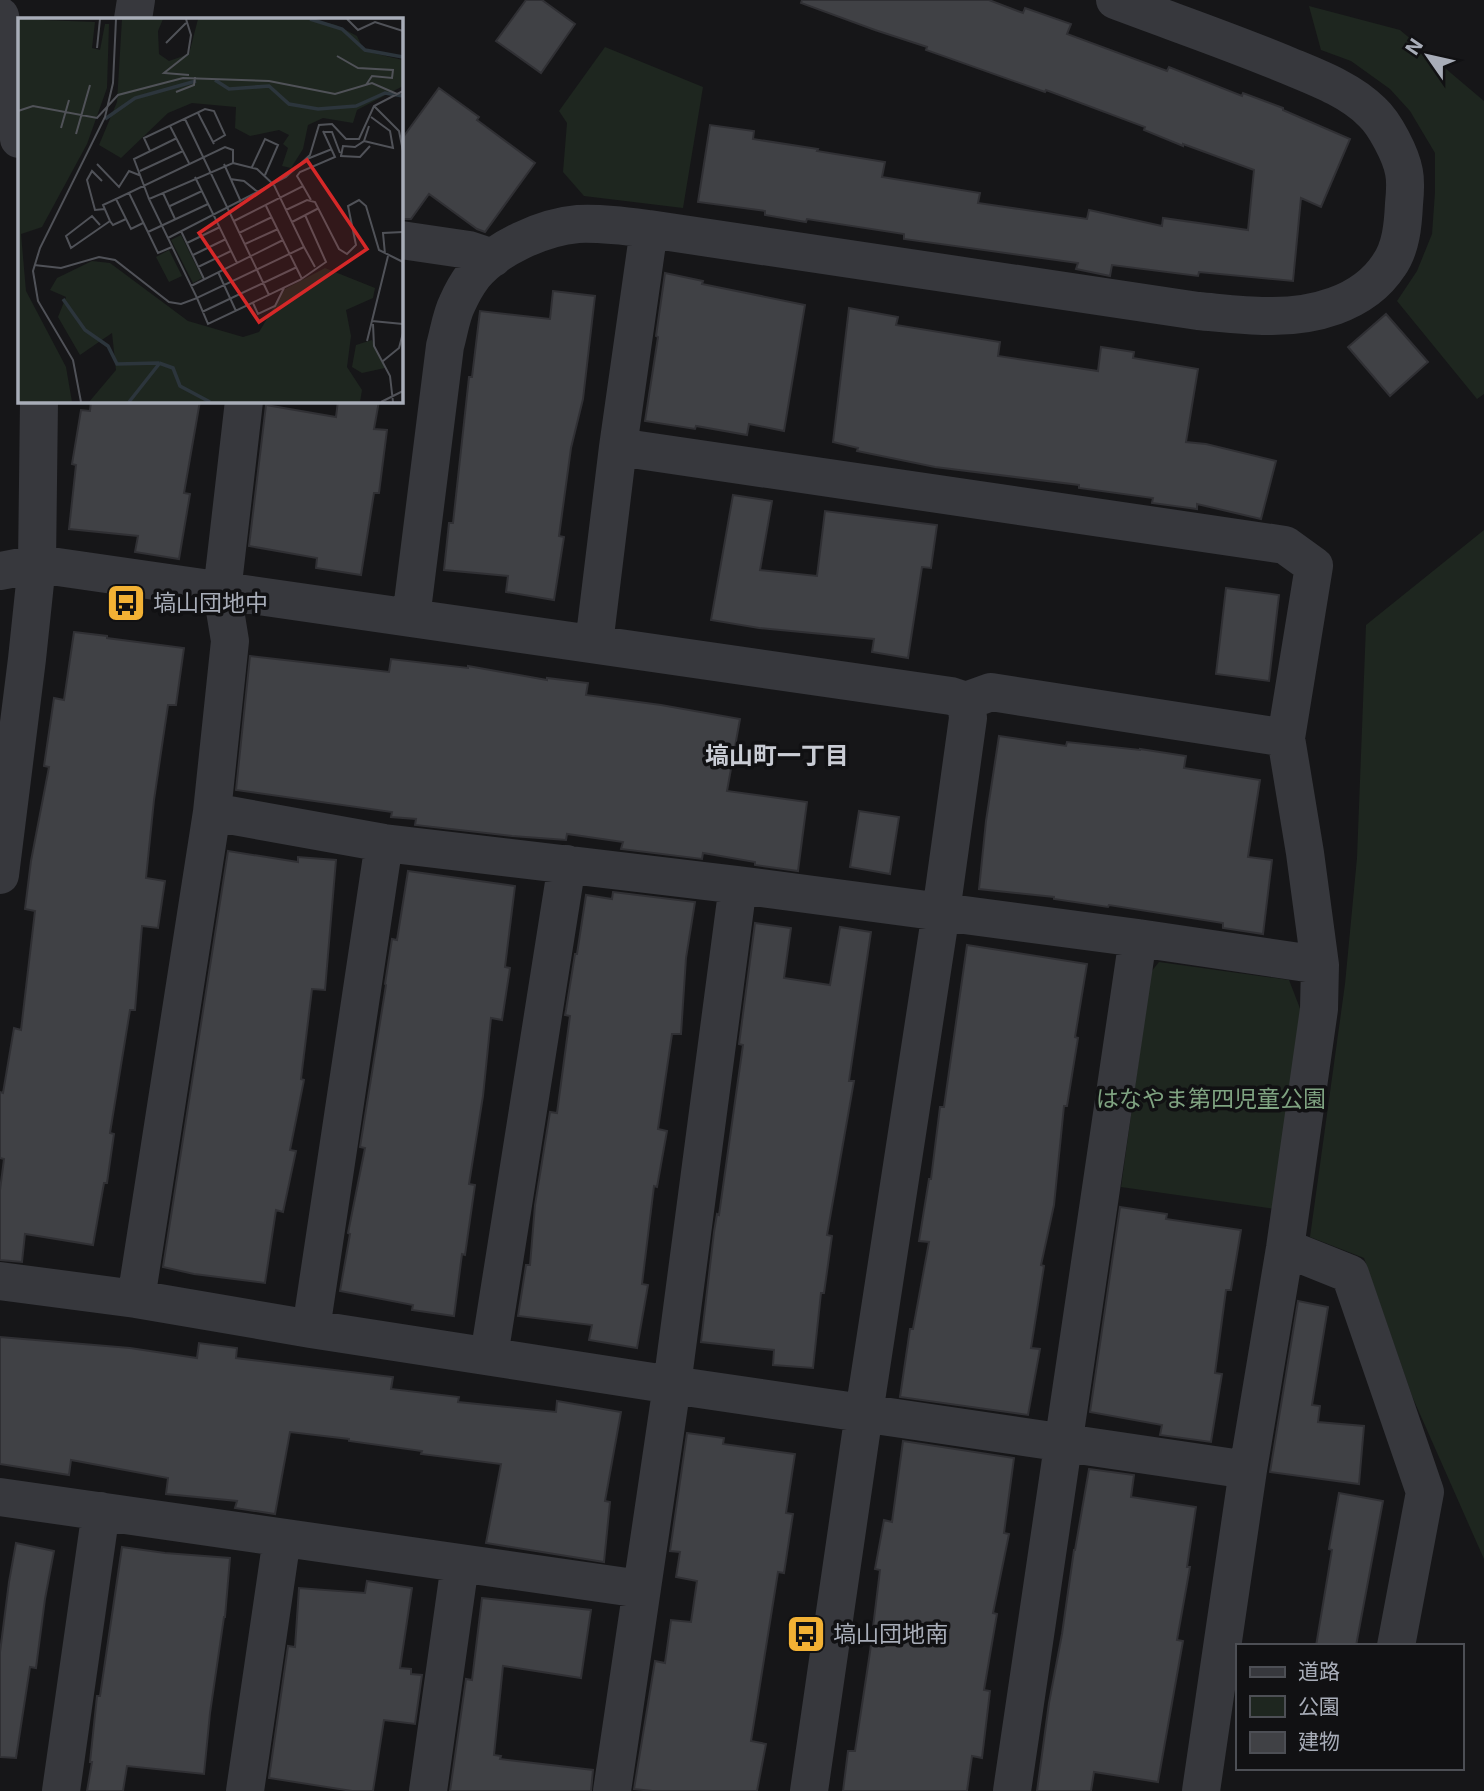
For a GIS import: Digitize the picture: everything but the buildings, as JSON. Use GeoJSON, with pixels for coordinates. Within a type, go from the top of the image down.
{"type":"FeatureCollection","features":[{"type":"Feature","properties":{"kind":"street"},"geometry":{"type":"LineString","coordinates":[[133,18],[136,0]]}},
{"type":"Feature","properties":{"kind":"street"},"geometry":{"type":"LineString","coordinates":[[411,618],[445,346],[455,306],[473,276],[493,258],[521,240],[549,230],[577,224],[608,224],[1198,311],[1267,316],[1310,313],[1348,301],[1372,285],[1390,265],[1402,234],[1404,200],[1404,172],[1389,134],[1373,112],[1347,93],[1315,76],[1115,0]]}},
{"type":"Feature","properties":{"kind":"street"},"geometry":{"type":"LineString","coordinates":[[0,16],[11,71],[18,130]]}},
{"type":"Feature","properties":{"kind":"street"},"geometry":{"type":"LineString","coordinates":[[594,644],[649,229]]}},
{"type":"Feature","properties":{"kind":"street"},"geometry":{"type":"LineString","coordinates":[[402,240],[469,250],[493,258]]}},
{"type":"Feature","properties":{"kind":"street"},"geometry":{"type":"LineString","coordinates":[[0,875],[5,796],[27,659],[37,564],[39,402]]}},
{"type":"Feature","properties":{"kind":"street"},"geometry":{"type":"LineString","coordinates":[[136,1299],[212,812],[230,641],[222,592],[244,402]]}},
{"type":"Feature","properties":{"kind":"street"},"geometry":{"type":"LineString","coordinates":[[618,447],[1285,545],[1314,566],[1286,738],[1321,965],[1319,1009],[1285,1248],[1248,1470],[1225,1715],[1200,1791]]}},
{"type":"Feature","properties":{"kind":"street"},"geometry":{"type":"LineString","coordinates":[[0,571],[37,564],[951,696],[966,701],[991,692],[1286,738]]}},
{"type":"Feature","properties":{"kind":"street"},"geometry":{"type":"LineString","coordinates":[[809,1791],[941,912],[968,718],[966,701]]}},
{"type":"Feature","properties":{"kind":"street"},"geometry":{"type":"LineString","coordinates":[[212,812],[384,844],[738,885],[1321,965]]}},
{"type":"Feature","properties":{"kind":"street"},"geometry":{"type":"LineString","coordinates":[[311,1329],[384,844]]}},
{"type":"Feature","properties":{"kind":"street"},"geometry":{"type":"LineString","coordinates":[[489,1356],[567,864]]}},
{"type":"Feature","properties":{"kind":"street"},"geometry":{"type":"LineString","coordinates":[[612,1791],[672,1385],[738,885]]}},
{"type":"Feature","properties":{"kind":"street"},"geometry":{"type":"LineString","coordinates":[[1012,1791],[1138,939]]}},
{"type":"Feature","properties":{"kind":"street"},"geometry":{"type":"LineString","coordinates":[[1285,1248],[1350,1273],[1425,1492],[1396,1644]]}},
{"type":"Feature","properties":{"kind":"street"},"geometry":{"type":"LineString","coordinates":[[0,1281],[136,1299],[672,1385],[1248,1470]]}},
{"type":"Feature","properties":{"kind":"street"},"geometry":{"type":"LineString","coordinates":[[0,1497],[641,1590]]}},
{"type":"Feature","properties":{"kind":"street"},"geometry":{"type":"LineString","coordinates":[[61,1791],[102,1511]]}},
{"type":"Feature","properties":{"kind":"street"},"geometry":{"type":"LineString","coordinates":[[245,1791],[282,1538]]}},
{"type":"Feature","properties":{"kind":"street"},"geometry":{"type":"LineString","coordinates":[[428,1791],[460,1564]]}},
{"type":"Feature","properties":{"kind":"green space"},"geometry":{"type":"Polygon","coordinates":[[[1309,6],[1400,30],[1484,101],[1484,394],[1477,399],[1397,301],[1417,271],[1432,234],[1435,153],[1410,111],[1390,89],[1351,61],[1321,50],[1309,6]]]}},
{"type":"Feature","properties":{"kind":"green space"},"geometry":{"type":"Polygon","coordinates":[[[605,47],[703,87],[683,208],[584,196],[563,172],[567,123],[559,111],[605,47]]]}},
{"type":"Feature","properties":{"kind":"green space"},"geometry":{"type":"Polygon","coordinates":[[[1484,530],[1484,1559],[1412,1396],[1364,1258],[1310,1237],[1345,984],[1357,858],[1366,625],[1484,530]]]}},
{"type":"Feature","properties":{"kind":"green space","name":"はなやま第四児童公園"},"geometry":{"type":"Polygon","coordinates":[[[1159,962],[1289,980],[1301,1011],[1275,1209],[1121,1187],[1151,972],[1159,962]]]}},
{"type":"Feature","properties":{"kind":"place","name":"塙山団地中"},"geometry":{"type":"Point","coordinates":[126,603]}},
{"type":"Feature","properties":{"kind":"place","name":"塙山団地南"},"geometry":{"type":"Point","coordinates":[806,1634]}},
{"type":"Feature","properties":{"kind":"district","name":"塙山町一丁目"},"geometry":{"type":"Point","coordinates":[777,755]}}]}
